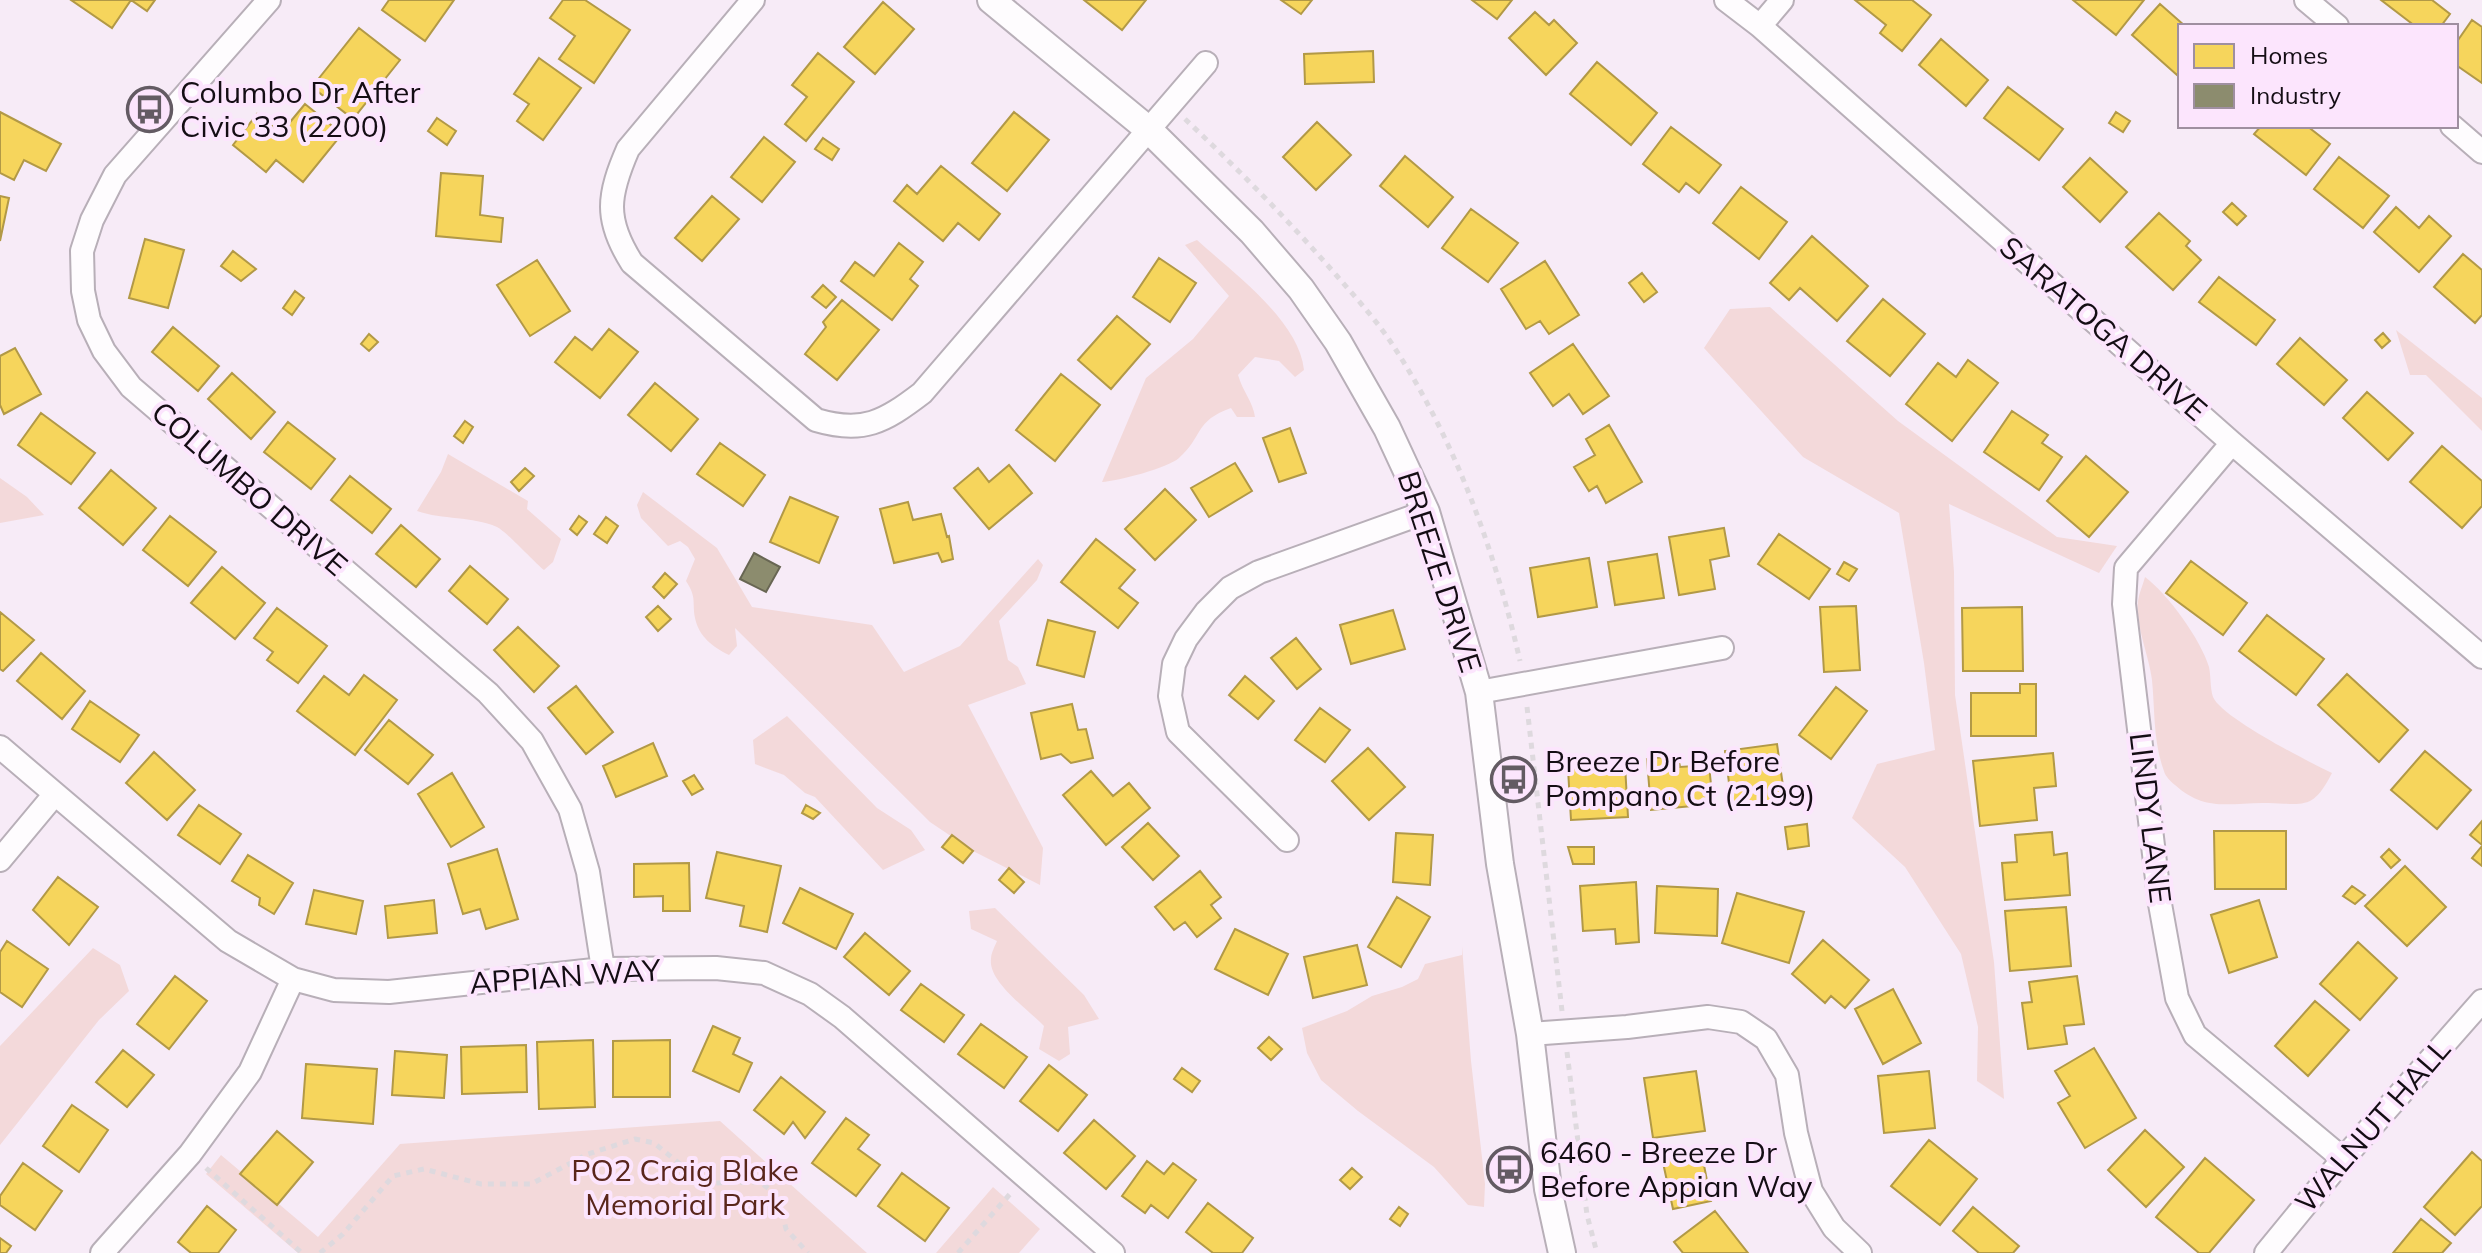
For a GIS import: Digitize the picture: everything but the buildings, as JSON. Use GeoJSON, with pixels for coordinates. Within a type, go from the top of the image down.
{"type":"FeatureCollection","features":[{"type":"Feature","properties":{"kind":"street","name":"COLUMBO DRIVE"},"geometry":{"type":"LineString","coordinates":[[269,0],[115,175],[92,220],[82,251],[83,291],[89,320],[104,351],[131,387],[488,693],[532,741],[570,809],[588,872],[603,969]]}},
{"type":"Feature","properties":{"kind":"street"},"geometry":{"type":"LineString","coordinates":[[753,0],[628,149],[616,176],[611,203],[616,239],[632,263],[816,420],[840,427],[870,425],[898,412],[922,393],[1206,63]]}},
{"type":"Feature","properties":{"kind":"street","name":"BREEZE DRIVE"},"geometry":{"type":"LineString","coordinates":[[991,0],[1149,130],[1252,232],[1301,289],[1338,342],[1387,428],[1426,512],[1479,692],[1500,864],[1530,1034],[1548,1189],[1562,1253]]}},
{"type":"Feature","properties":{"kind":"street","name":"SARATOGA DRIVE"},"geometry":{"type":"LineString","coordinates":[[1726,0],[1760,26],[2232,443],[2482,657]]}},
{"type":"Feature","properties":{"kind":"street"},"geometry":{"type":"LineString","coordinates":[[1760,26],[1782,0]]}},
{"type":"Feature","properties":{"kind":"street"},"geometry":{"type":"LineString","coordinates":[[2306,0],[2335,24]]}},
{"type":"Feature","properties":{"kind":"street"},"geometry":{"type":"LineString","coordinates":[[2454,128],[2482,152]]}},
{"type":"Feature","properties":{"kind":"street","name":"LINDY LANE"},"geometry":{"type":"LineString","coordinates":[[2232,443],[2126,568],[2124,604],[2160,904],[2177,998],[2195,1035],[2343,1159]]}},
{"type":"Feature","properties":{"kind":"street"},"geometry":{"type":"LineString","coordinates":[[1287,840],[1178,732],[1170,696],[1174,664],[1186,639],[1206,612],[1230,588],[1259,572],[1426,512]]}},
{"type":"Feature","properties":{"kind":"street"},"geometry":{"type":"LineString","coordinates":[[1479,692],[1722,648]]}},
{"type":"Feature","properties":{"kind":"street","name":"APPIAN WAY"},"geometry":{"type":"LineString","coordinates":[[0,747],[228,941],[293,979],[334,990],[389,992],[603,969],[716,968],[764,973],[810,994],[842,1017],[1113,1253]]}},
{"type":"Feature","properties":{"kind":"street"},"geometry":{"type":"LineString","coordinates":[[0,860],[55,794]]}},
{"type":"Feature","properties":{"kind":"street"},"geometry":{"type":"LineString","coordinates":[[102,1253],[190,1154],[250,1072],[293,979]]}},
{"type":"Feature","properties":{"kind":"street","name":"WALNUT HALL"},"geometry":{"type":"LineString","coordinates":[[2266,1253],[2343,1159],[2482,1001]]}},
{"type":"Feature","properties":{"kind":"street"},"geometry":{"type":"LineString","coordinates":[[1530,1034],[1708,1017],[1741,1022],[1766,1039],[1787,1075],[1796,1133],[1811,1191],[1834,1228],[1860,1253]]}},
{"type":"Feature","properties":{"kind":"path"},"geometry":{"type":"LineString","coordinates":[[320,1253],[343,1234],[393,1176],[424,1169],[481,1184],[531,1184],[588,1154],[635,1139],[654,1143],[700,1180],[713,1183],[760,1182],[778,1196],[786,1229],[808,1253]]}},
{"type":"Feature","properties":{"kind":"path"},"geometry":{"type":"LineString","coordinates":[[190,1154],[302,1253]]}},
{"type":"Feature","properties":{"kind":"path"},"geometry":{"type":"LineString","coordinates":[[958,1253],[1026,1177]]}},
{"type":"Feature","properties":{"kind":"green space"},"geometry":{"type":"Polygon","coordinates":[[[1197,240],[1277,315],[1299,351],[1304,370],[1295,377],[1279,361],[1255,357],[1238,375],[1255,417],[1237,417],[1231,408],[1219,413],[1205,424],[1187,450],[1173,462],[1102,482],[1146,378],[1193,339],[1229,296],[1185,245],[1197,240]]]}},
{"type":"Feature","properties":{"kind":"green space"},"geometry":{"type":"Polygon","coordinates":[[[1770,307],[1898,421],[2057,537],[2117,546],[2099,573],[1949,504],[1954,572],[1955,695],[1994,962],[2004,1099],[1977,1081],[1978,1027],[1961,954],[1905,867],[1852,818],[1877,764],[1935,750],[1899,513],[1803,457],[1704,348],[1730,309],[1770,307]]]}},
{"type":"Feature","properties":{"kind":"green space"},"geometry":{"type":"Polygon","coordinates":[[[2396,330],[2482,398],[2482,431],[2426,375],[2410,375],[2396,330]]]}},
{"type":"Feature","properties":{"kind":"green space"},"geometry":{"type":"Polygon","coordinates":[[[448,454],[528,501],[527,509],[561,539],[553,562],[544,570],[497,527],[417,511],[441,472],[448,454]]]}},
{"type":"Feature","properties":{"kind":"green space"},"geometry":{"type":"Polygon","coordinates":[[[0,478],[27,497],[44,515],[0,523],[0,478]]]}},
{"type":"Feature","properties":{"kind":"green space"},"geometry":{"type":"Polygon","coordinates":[[[643,492],[717,548],[752,607],[872,625],[904,672],[960,646],[1038,559],[1043,565],[1037,580],[999,621],[1008,660],[1018,667],[1026,684],[968,705],[1043,848],[1040,885],[973,851],[930,822],[735,628],[737,646],[729,655],[708,641],[697,625],[693,596],[686,581],[695,559],[680,541],[668,546],[641,518],[637,505],[643,492]]]}},
{"type":"Feature","properties":{"kind":"green space"},"geometry":{"type":"Polygon","coordinates":[[[2145,577],[2173,606],[2199,644],[2209,667],[2213,697],[2220,706],[2267,739],[2332,773],[2313,799],[2300,804],[2208,803],[2186,794],[2167,777],[2160,760],[2152,680],[2138,620],[2138,601],[2145,577]]]}},
{"type":"Feature","properties":{"kind":"green space"},"geometry":{"type":"Polygon","coordinates":[[[787,716],[877,808],[911,830],[925,850],[883,870],[815,797],[805,793],[784,775],[755,764],[753,740],[787,716]]]}},
{"type":"Feature","properties":{"kind":"green space"},"geometry":{"type":"Polygon","coordinates":[[[995,908],[1084,995],[1099,1019],[1068,1027],[1070,1054],[1059,1061],[1039,1049],[1044,1026],[996,977],[991,959],[997,941],[971,929],[969,911],[995,908]]]}},
{"type":"Feature","properties":{"kind":"green space"},"geometry":{"type":"Polygon","coordinates":[[[1462,946],[1485,1184],[1484,1207],[1468,1205],[1434,1167],[1321,1080],[1307,1053],[1302,1028],[1418,979],[1425,964],[1462,955],[1462,946]]]}},
{"type":"Feature","properties":{"kind":"green space"},"geometry":{"type":"Polygon","coordinates":[[[93,948],[120,965],[129,991],[99,1020],[0,1145],[0,1046],[93,948]]]}},
{"type":"Feature","properties":{"kind":"green space","name":"PO2 Craig Blake Memorial Park"},"geometry":{"type":"Polygon","coordinates":[[[720,1121],[867,1253],[298,1253],[206,1174],[221,1155],[318,1237],[400,1144],[720,1121]]]}},
{"type":"Feature","properties":{"kind":"green space"},"geometry":{"type":"Polygon","coordinates":[[[993,1187],[1040,1229],[1019,1253],[936,1253],[993,1187]]]}},
{"type":"Feature","properties":{"kind":"place","name":"Columbo Dr After Civic 33 (2200)"},"geometry":{"type":"Point","coordinates":[149,110]}},
{"type":"Feature","properties":{"kind":"place","name":"Breeze Dr Before Pompano Ct (2199)"},"geometry":{"type":"Point","coordinates":[1514,779]}},
{"type":"Feature","properties":{"kind":"place","name":"6460 - Breeze Dr Before Appian Way"},"geometry":{"type":"Point","coordinates":[1509,1170]}}]}
